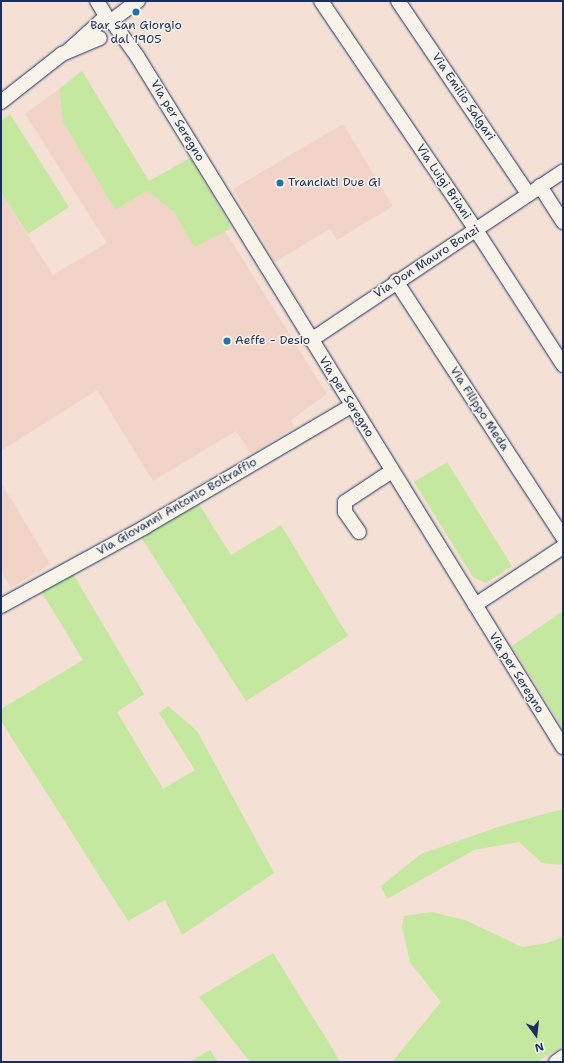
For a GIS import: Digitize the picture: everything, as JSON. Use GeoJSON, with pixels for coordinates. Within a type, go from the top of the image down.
{"type":"FeatureCollection","features":[{"type":"Feature","properties":{"kind":"street"},"geometry":{"type":"LineString","coordinates":[[4,99],[69,50],[106,27],[138,1]]}},
{"type":"Feature","properties":{"kind":"street","name":"Via Luigi Briani"},"geometry":{"type":"LineString","coordinates":[[321,1],[476,230],[563,365]]}},
{"type":"Feature","properties":{"kind":"street","name":"Via Emilio Salgari"},"geometry":{"type":"LineString","coordinates":[[398,1],[528,194]]}},
{"type":"Feature","properties":{"kind":"street","name":"Via per Seregno"},"geometry":{"type":"LineString","coordinates":[[98,2],[106,27],[130,46],[563,747]]}},
{"type":"Feature","properties":{"kind":"street","name":"Via Don Mauro Bonzi"},"geometry":{"type":"LineString","coordinates":[[311,340],[396,281],[476,230],[563,171]]}},
{"type":"Feature","properties":{"kind":"street"},"geometry":{"type":"LineString","coordinates":[[540,186],[563,222]]}},
{"type":"Feature","properties":{"kind":"street","name":"Via Filippo Meda"},"geometry":{"type":"LineString","coordinates":[[396,281],[563,537]]}},
{"type":"Feature","properties":{"kind":"street","name":"Via Giovanni Antonio Boltraffio"},"geometry":{"type":"LineString","coordinates":[[1,606],[151,523],[351,406]]}},
{"type":"Feature","properties":{"kind":"street"},"geometry":{"type":"LineString","coordinates":[[359,532],[346,512],[345,502],[392,471]]}},
{"type":"Feature","properties":{"kind":"street"},"geometry":{"type":"LineString","coordinates":[[475,605],[563,547]]}},
{"type":"Feature","properties":{"kind":"street"},"geometry":{"type":"LineString","coordinates":[[556,1062],[563,1057]]}},
{"type":"Feature","properties":{"kind":"shaded area"},"geometry":{"type":"Polygon","coordinates":[[[59,89],[63,122],[115,210],[147,191],[173,211],[194,247],[225,231],[327,394],[291,420],[294,427],[251,454],[236,431],[153,481],[97,390],[1,451],[1,193],[53,275],[107,243],[25,114],[59,89]]]}},
{"type":"Feature","properties":{"kind":"shaded area"},"geometry":{"type":"Polygon","coordinates":[[[343,124],[393,206],[337,240],[330,229],[275,262],[233,189],[343,124]]]}},
{"type":"Feature","properties":{"kind":"shaded area"},"geometry":{"type":"Polygon","coordinates":[[[1,482],[50,564],[11,588],[1,572],[1,482]]]}},
{"type":"Feature","properties":{"kind":"green space"},"geometry":{"type":"Polygon","coordinates":[[[82,71],[149,181],[190,158],[232,228],[194,247],[173,211],[147,191],[115,210],[63,122],[59,89],[82,71]]]}},
{"type":"Feature","properties":{"kind":"green space"},"geometry":{"type":"Polygon","coordinates":[[[10,114],[69,207],[28,234],[1,193],[1,121],[10,114]]]}},
{"type":"Feature","properties":{"kind":"green space"},"geometry":{"type":"Polygon","coordinates":[[[447,462],[512,566],[486,583],[473,577],[414,482],[447,462]]]}},
{"type":"Feature","properties":{"kind":"green space"},"geometry":{"type":"Polygon","coordinates":[[[199,504],[231,555],[281,525],[348,636],[246,701],[141,537],[199,504]]]}},
{"type":"Feature","properties":{"kind":"green space"},"geometry":{"type":"Polygon","coordinates":[[[73,574],[144,694],[117,712],[163,789],[195,770],[159,713],[168,706],[197,731],[274,873],[182,935],[165,900],[128,921],[1,721],[1,709],[83,660],[41,591],[73,574]]]}},
{"type":"Feature","properties":{"kind":"green space"},"geometry":{"type":"Polygon","coordinates":[[[563,611],[563,729],[512,646],[563,611]]]}},
{"type":"Feature","properties":{"kind":"green space"},"geometry":{"type":"Polygon","coordinates":[[[563,809],[563,865],[542,863],[519,842],[474,850],[387,899],[381,886],[421,854],[501,826],[563,809]]]}},
{"type":"Feature","properties":{"kind":"green space"},"geometry":{"type":"Polygon","coordinates":[[[432,912],[465,920],[522,947],[547,943],[563,937],[563,1046],[537,1062],[392,1062],[441,1002],[410,962],[402,927],[404,916],[432,912]]]}},
{"type":"Feature","properties":{"kind":"green space"},"geometry":{"type":"Polygon","coordinates":[[[273,953],[341,1062],[250,1062],[199,997],[273,953]]]}},
{"type":"Feature","properties":{"kind":"green space"},"geometry":{"type":"Polygon","coordinates":[[[210,1050],[218,1062],[189,1062],[210,1050]]]}},
{"type":"Feature","properties":{"kind":"place","name":"Bar San Giorgio dal 1905"},"geometry":{"type":"Point","coordinates":[136,12]}},
{"type":"Feature","properties":{"kind":"place","name":"Tranciati Due Gi"},"geometry":{"type":"Point","coordinates":[280,183]}},
{"type":"Feature","properties":{"kind":"place","name":"Aeffe - Desio"},"geometry":{"type":"Point","coordinates":[227,341]}}]}
